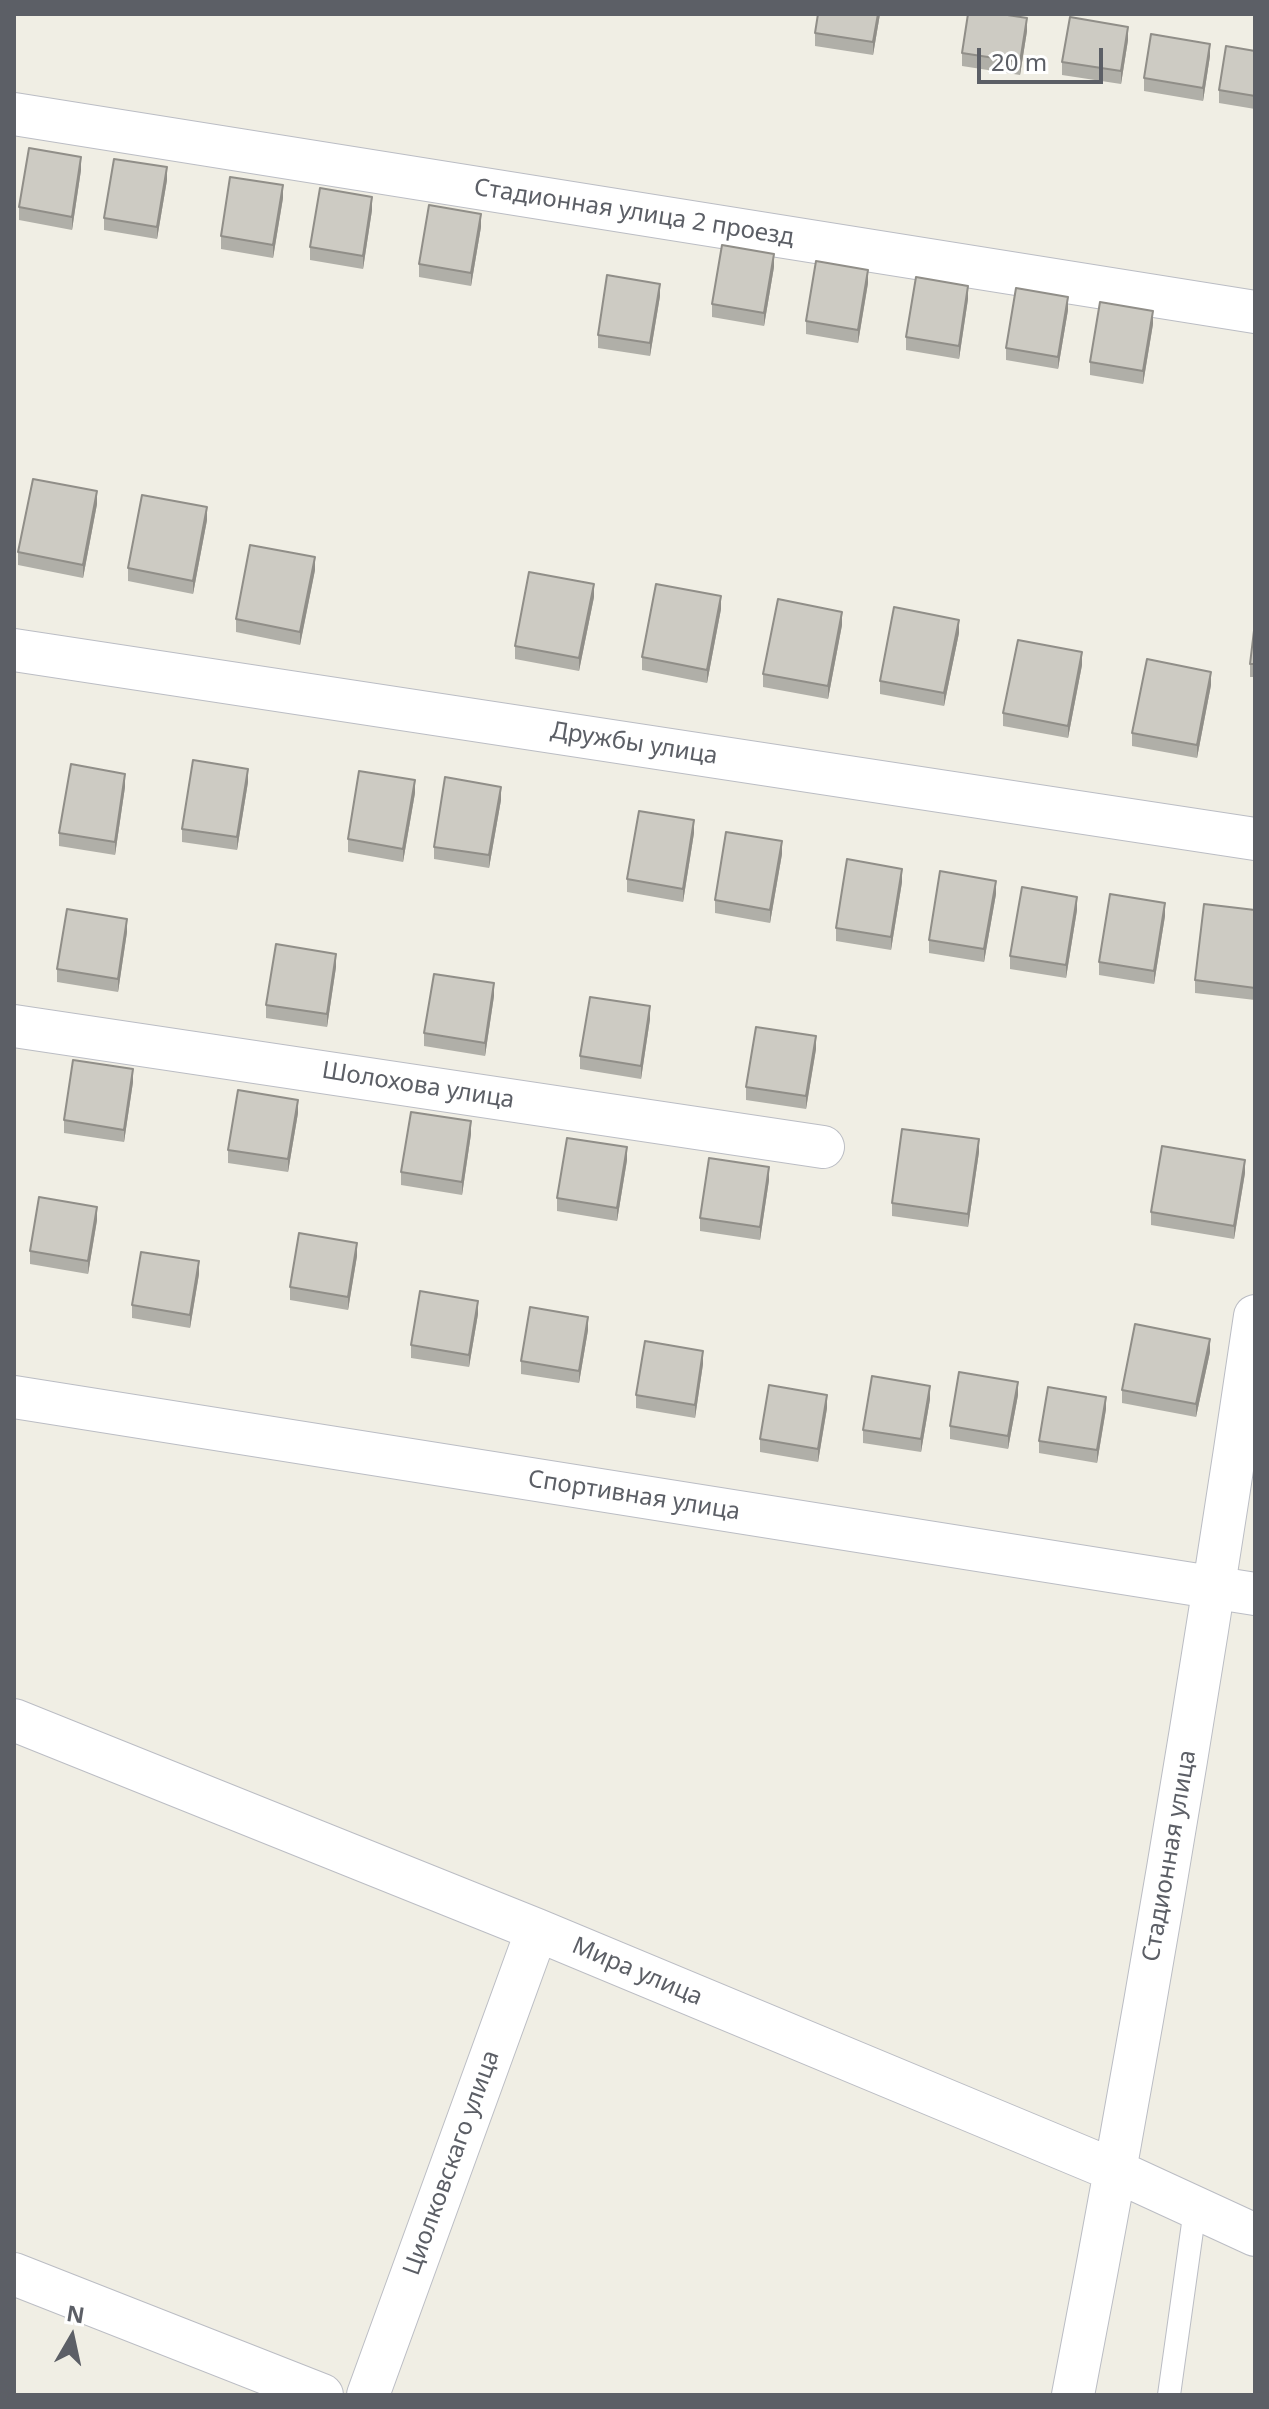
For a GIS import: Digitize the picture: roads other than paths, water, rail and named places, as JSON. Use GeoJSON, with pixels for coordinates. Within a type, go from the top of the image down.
{"type":"FeatureCollection","features":[{"type":"Feature","properties":{"kind":"street","name":"Стадионная улица 2 проезд"},"geometry":{"type":"LineString","coordinates":[[14,114],[1255,312]]}},
{"type":"Feature","properties":{"kind":"street","name":"Дружбы улица"},"geometry":{"type":"LineString","coordinates":[[14,650],[1255,839]]}},
{"type":"Feature","properties":{"kind":"street","name":"Шолохова улица"},"geometry":{"type":"LineString","coordinates":[[14,1026],[823,1147]]}},
{"type":"Feature","properties":{"kind":"street","name":"Стадионная улица"},"geometry":{"type":"LineString","coordinates":[[1073,2395],[1235,1592],[1255,1316]]}},
{"type":"Feature","properties":{"kind":"street","name":"Спортивная улица"},"geometry":{"type":"LineString","coordinates":[[14,1397],[1235,1592]]}},
{"type":"Feature","properties":{"kind":"street","name":"Мира улица"},"geometry":{"type":"LineString","coordinates":[[14,1720],[537,1930],[1116,2171],[1255,2235]]}},
{"type":"Feature","properties":{"kind":"street","name":"Циолковскаго улица"},"geometry":{"type":"LineString","coordinates":[[368,2395],[537,1930]]}},
{"type":"Feature","properties":{"kind":"street"},"geometry":{"type":"LineString","coordinates":[[14,2274],[322,2395]]}},
{"type":"Feature","properties":{"kind":"lane"},"geometry":{"type":"LineString","coordinates":[[1169,2395],[1195,2209]]}}]}
